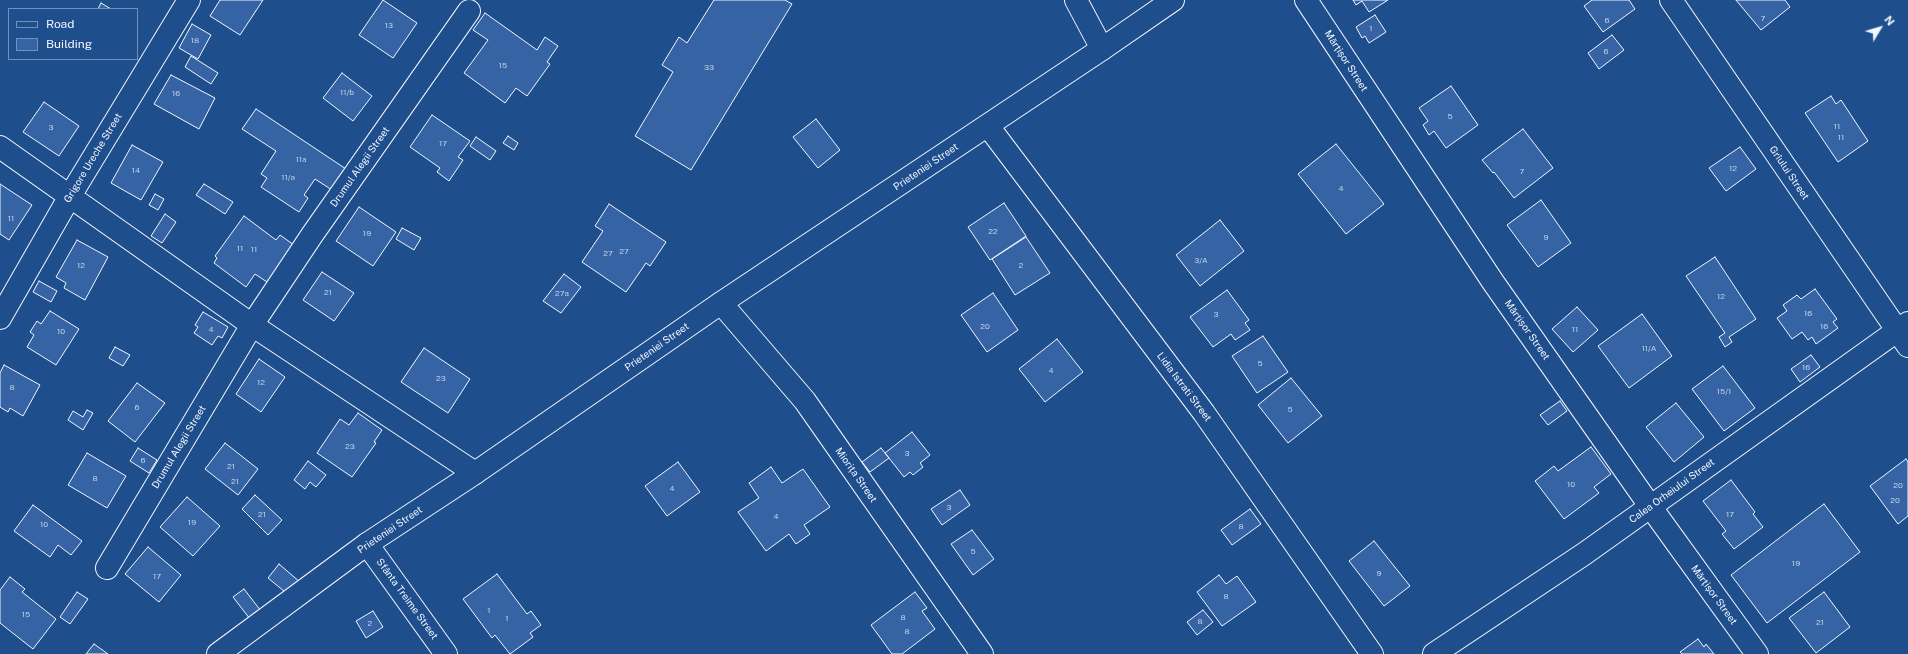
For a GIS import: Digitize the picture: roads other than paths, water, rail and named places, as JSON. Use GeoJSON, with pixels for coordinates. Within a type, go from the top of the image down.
{"type":"FeatureCollection","features":[{"type":"Feature","properties":{"kind":"street","name":"Grigore Ureche Street"},"geometry":{"type":"LineString","coordinates":[[0,318],[70,196],[189,0]]}},
{"type":"Feature","properties":{"kind":"street"},"geometry":{"type":"LineString","coordinates":[[1076,0],[1102,49]]}},
{"type":"Feature","properties":{"kind":"street","name":"Prieteniei Street"},"geometry":{"type":"LineString","coordinates":[[218,654],[367,544],[475,473],[721,303],[988,126],[1173,0]]}},
{"type":"Feature","properties":{"kind":"street","name":"Mărțișor Street"},"geometry":{"type":"LineString","coordinates":[[1306,0],[1493,282],[1650,506],[1757,654]]}},
{"type":"Feature","properties":{"kind":"street","name":"Grîului Street"},"geometry":{"type":"LineString","coordinates":[[1671,0],[1904,333]]}},
{"type":"Feature","properties":{"kind":"street","name":"Drumul Alegii Street"},"geometry":{"type":"LineString","coordinates":[[107,568],[252,325],[312,235],[469,10]]}},
{"type":"Feature","properties":{"kind":"street","name":"Lidia Istrati Street"},"geometry":{"type":"LineString","coordinates":[[988,126],[1204,413],[1372,654]]}},
{"type":"Feature","properties":{"kind":"street"},"geometry":{"type":"LineString","coordinates":[[0,147],[252,325],[475,473]]}},
{"type":"Feature","properties":{"kind":"street","name":"Miorița Street"},"geometry":{"type":"LineString","coordinates":[[721,303],[804,401],[982,654]]}},
{"type":"Feature","properties":{"kind":"street","name":"Calea Orheiului Street"},"geometry":{"type":"LineString","coordinates":[[1434,654],[1584,554],[1650,506],[1904,333]]}},
{"type":"Feature","properties":{"kind":"street","name":"Sfânta Treime Street"},"geometry":{"type":"LineString","coordinates":[[367,544],[446,654]]}}]}
